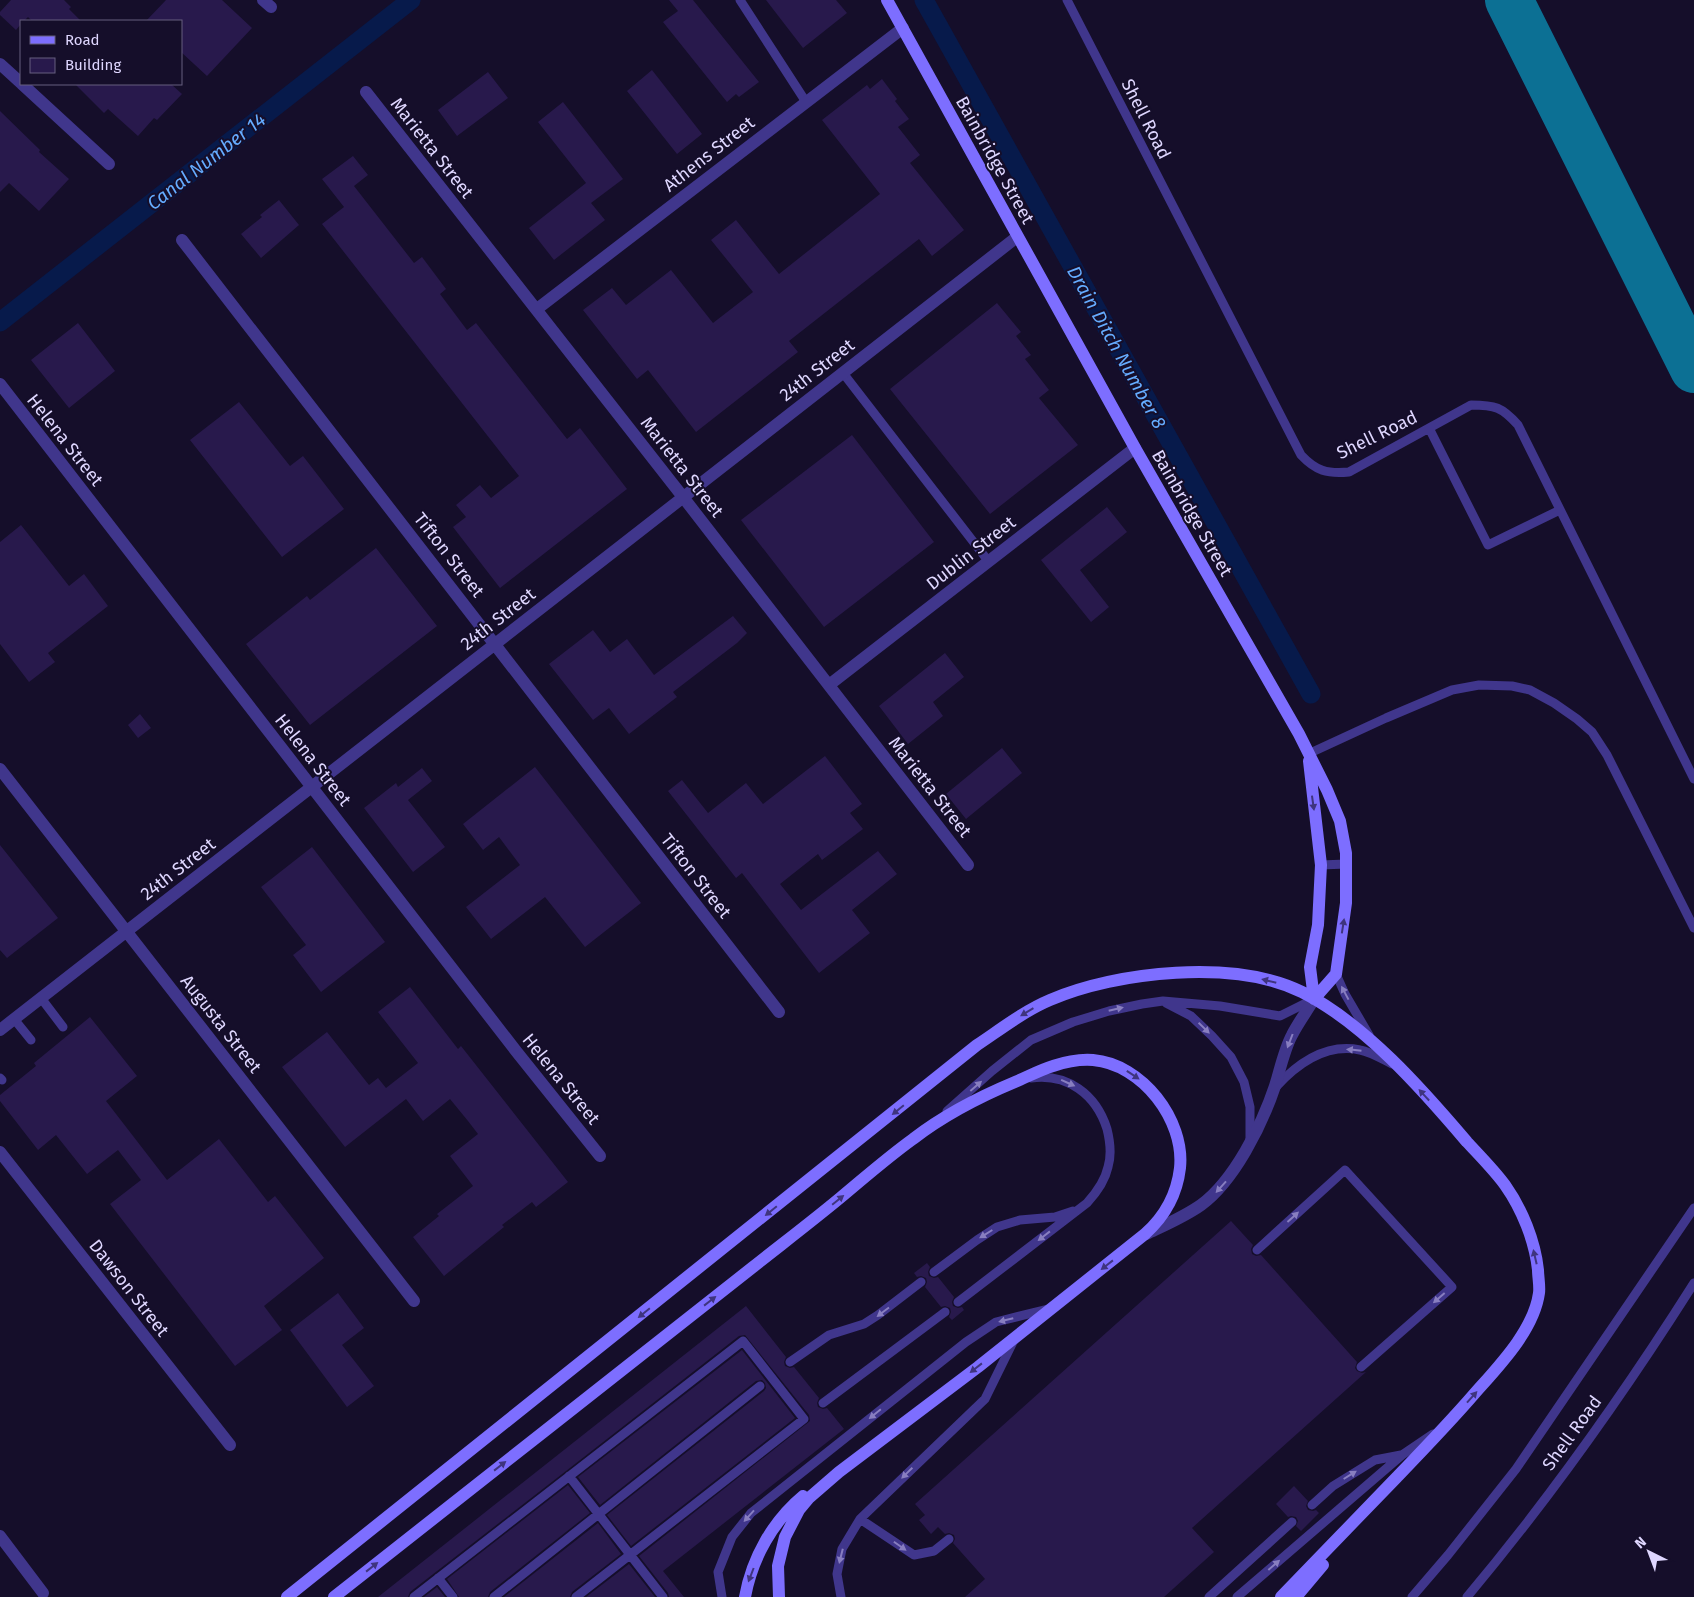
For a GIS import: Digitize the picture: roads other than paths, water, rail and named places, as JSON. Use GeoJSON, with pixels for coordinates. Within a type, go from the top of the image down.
{"type":"FeatureCollection","features":[{"type":"Feature","properties":{"kind":"main road","name":"Bainbridge Street"},"geometry":{"type":"LineString","coordinates":[[887,0],[1135,448],[1299,734],[1327,790],[1340,821],[1346,853],[1346,904],[1336,974]]}},
{"type":"Feature","properties":{"kind":"main road","name":"Bainbridge Street"},"geometry":{"type":"LineString","coordinates":[[1308,754],[1321,866],[1318,925],[1310,967],[1314,999]]}},
{"type":"Feature","properties":{"kind":"main road"},"geometry":{"type":"LineString","coordinates":[[288,1597],[977,1045],[1031,1009],[1064,994],[1110,981],[1160,974],[1194,972],[1228,974],[1285,985],[1314,999],[1336,1013],[1372,1042],[1458,1131],[1506,1186],[1524,1219],[1537,1260],[1540,1292],[1530,1320],[1504,1361],[1448,1424],[1281,1597]]}},
{"type":"Feature","properties":{"kind":"main road"},"geometry":{"type":"LineString","coordinates":[[1314,999],[1336,974]]}},
{"type":"Feature","properties":{"kind":"main road"},"geometry":{"type":"LineString","coordinates":[[334,1597],[926,1129],[975,1100],[1052,1067],[1076,1060],[1094,1060],[1132,1073],[1154,1094],[1170,1117],[1180,1152],[1180,1168],[1175,1189],[1164,1215],[1146,1234],[1015,1338],[819,1488],[799,1510],[785,1537],[778,1566],[779,1597]]}},
{"type":"Feature","properties":{"kind":"main road"},"geometry":{"type":"LineString","coordinates":[[745,1597],[748,1582],[762,1549],[785,1513],[812,1489],[864,1452]]}},
{"type":"Feature","properties":{"kind":"main road"},"geometry":{"type":"LineString","coordinates":[[1296,1597],[1402,1472]]}},
{"type":"Feature","properties":{"kind":"street","name":"Athens Street"},"geometry":{"type":"LineString","coordinates":[[537,309],[903,28]]}},
{"type":"Feature","properties":{"kind":"street"},"geometry":{"type":"LineString","coordinates":[[0,64],[20,83]]}},
{"type":"Feature","properties":{"kind":"street"},"geometry":{"type":"LineString","coordinates":[[22,85],[109,164]]}},
{"type":"Feature","properties":{"kind":"street","name":"Marietta Street"},"geometry":{"type":"LineString","coordinates":[[366,92],[537,309],[968,865]]}},
{"type":"Feature","properties":{"kind":"street","name":"24th Street"},"geometry":{"type":"LineString","coordinates":[[0,1030],[1017,237]]}},
{"type":"Feature","properties":{"kind":"street","name":"Tifton Street"},"geometry":{"type":"LineString","coordinates":[[182,240],[779,1012]]}},
{"type":"Feature","properties":{"kind":"street","name":"Helena Street"},"geometry":{"type":"LineString","coordinates":[[0,384],[516,1051],[600,1156]]}},
{"type":"Feature","properties":{"kind":"street","name":"Dublin Street"},"geometry":{"type":"LineString","coordinates":[[829,685],[1135,448]]}},
{"type":"Feature","properties":{"kind":"street","name":"Augusta Street"},"geometry":{"type":"LineString","coordinates":[[0,769],[414,1300]]}},
{"type":"Feature","properties":{"kind":"street"},"geometry":{"type":"LineString","coordinates":[[1146,1234],[1200,1206],[1231,1175],[1250,1142],[1274,1089],[1291,1036],[1314,999]]}},
{"type":"Feature","properties":{"kind":"street","name":"Dawson Street"},"geometry":{"type":"LineString","coordinates":[[0,1152],[230,1446]]}},
{"type":"Feature","properties":{"kind":"street"},"geometry":{"type":"LineString","coordinates":[[0,1536],[43,1592]]}},
{"type":"Feature","properties":{"kind":"lane"},"geometry":{"type":"LineString","coordinates":[[740,0],[806,102]]}},
{"type":"Feature","properties":{"kind":"lane","name":"Shell Road"},"geometry":{"type":"LineString","coordinates":[[1066,0],[1301,455],[1318,470],[1334,474],[1348,472],[1471,405],[1489,405],[1506,412],[1518,425],[1694,779]]}},
{"type":"Feature","properties":{"kind":"lane"},"geometry":{"type":"LineString","coordinates":[[843,373],[988,562]]}},
{"type":"Feature","properties":{"kind":"lane"},"geometry":{"type":"LineString","coordinates":[[1429,428],[1488,545],[1560,510]]}},
{"type":"Feature","properties":{"kind":"lane"},"geometry":{"type":"LineString","coordinates":[[1308,754],[1452,690],[1479,685],[1512,686],[1530,690],[1554,703],[1592,732],[1607,755],[1694,928]]}},
{"type":"Feature","properties":{"kind":"lane"},"geometry":{"type":"LineString","coordinates":[[1321,866],[1346,864]]}},
{"type":"Feature","properties":{"kind":"lane"},"geometry":{"type":"LineString","coordinates":[[1336,974],[1372,1042]]}},
{"type":"Feature","properties":{"kind":"lane"},"geometry":{"type":"LineString","coordinates":[[40,998],[63,1027]]}},
{"type":"Feature","properties":{"kind":"lane"},"geometry":{"type":"LineString","coordinates":[[926,1129],[992,1071],[1031,1040],[1073,1022],[1109,1011],[1163,1001],[1220,1006],[1280,1016],[1314,999]]}},
{"type":"Feature","properties":{"kind":"lane"},"geometry":{"type":"LineString","coordinates":[[1163,1001],[1191,1016],[1212,1036],[1230,1058],[1244,1082],[1250,1107],[1250,1142]]}},
{"type":"Feature","properties":{"kind":"lane"},"geometry":{"type":"LineString","coordinates":[[14,1019],[31,1040]]}},
{"type":"Feature","properties":{"kind":"lane"},"geometry":{"type":"LineString","coordinates":[[1274,1089],[1288,1073],[1301,1064],[1316,1055],[1336,1049],[1361,1050],[1399,1068]]}},
{"type":"Feature","properties":{"kind":"lane"},"geometry":{"type":"LineString","coordinates":[[958,1302],[1082,1208],[1097,1192],[1109,1165],[1111,1149],[1103,1117],[1095,1104],[1083,1091],[1070,1083],[1056,1078],[1041,1077],[1021,1080]]}},
{"type":"Feature","properties":{"kind":"lane"},"geometry":{"type":"LineString","coordinates":[[1257,1250],[1345,1170],[1452,1288],[1361,1367]]}},
{"type":"Feature","properties":{"kind":"lane"},"geometry":{"type":"LineString","coordinates":[[934,1272],[997,1227],[1020,1220],[1054,1217],[1082,1208]]}},
{"type":"Feature","properties":{"kind":"lane"},"geometry":{"type":"LineString","coordinates":[[1412,1597],[1448,1555],[1516,1468],[1694,1208]]}},
{"type":"Feature","properties":{"kind":"lane"},"geometry":{"type":"LineString","coordinates":[[790,1362],[829,1335],[864,1324],[921,1282]]}},
{"type":"Feature","properties":{"kind":"lane","name":"Shell Road"},"geometry":{"type":"LineString","coordinates":[[1467,1597],[1516,1537],[1593,1433],[1663,1332],[1694,1283]]}},
{"type":"Feature","properties":{"kind":"lane"},"geometry":{"type":"LineString","coordinates":[[722,1597],[718,1572],[732,1537],[751,1513],[966,1342],[996,1322],[1053,1307]]}},
{"type":"Feature","properties":{"kind":"lane"},"geometry":{"type":"LineString","coordinates":[[823,1403],[945,1312]]}},
{"type":"Feature","properties":{"kind":"lane"},"geometry":{"type":"LineString","coordinates":[[841,1597],[837,1574],[842,1549],[860,1518],[985,1399],[1015,1338]]}},
{"type":"Feature","properties":{"kind":"lane"},"geometry":{"type":"LineString","coordinates":[[414,1597],[742,1341],[804,1418],[576,1597]]}},
{"type":"Feature","properties":{"kind":"lane"},"geometry":{"type":"LineString","coordinates":[[494,1597],[760,1386]]}},
{"type":"Feature","properties":{"kind":"lane"},"geometry":{"type":"LineString","coordinates":[[1237,1597],[1402,1455],[1448,1424]]}},
{"type":"Feature","properties":{"kind":"lane"},"geometry":{"type":"LineString","coordinates":[[1312,1505],[1333,1486],[1375,1460],[1402,1455]]}},
{"type":"Feature","properties":{"kind":"lane"},"geometry":{"type":"LineString","coordinates":[[569,1476],[664,1597]]}},
{"type":"Feature","properties":{"kind":"lane"},"geometry":{"type":"LineString","coordinates":[[860,1518],[914,1555],[934,1551],[949,1538]]}},
{"type":"Feature","properties":{"kind":"lane"},"geometry":{"type":"LineString","coordinates":[[1209,1597],[1292,1522]]}},
{"type":"Feature","properties":{"kind":"lane"},"geometry":{"type":"LineString","coordinates":[[438,1578],[453,1597]]}},
{"type":"Feature","properties":{"kind":"waterway","name":"Canal Number 14"},"geometry":{"type":"LineString","coordinates":[[0,322],[411,0]]}},
{"type":"Feature","properties":{"kind":"waterway","name":"Drain Ditch Number 8"},"geometry":{"type":"LineString","coordinates":[[924,0],[1311,694]]}}]}
